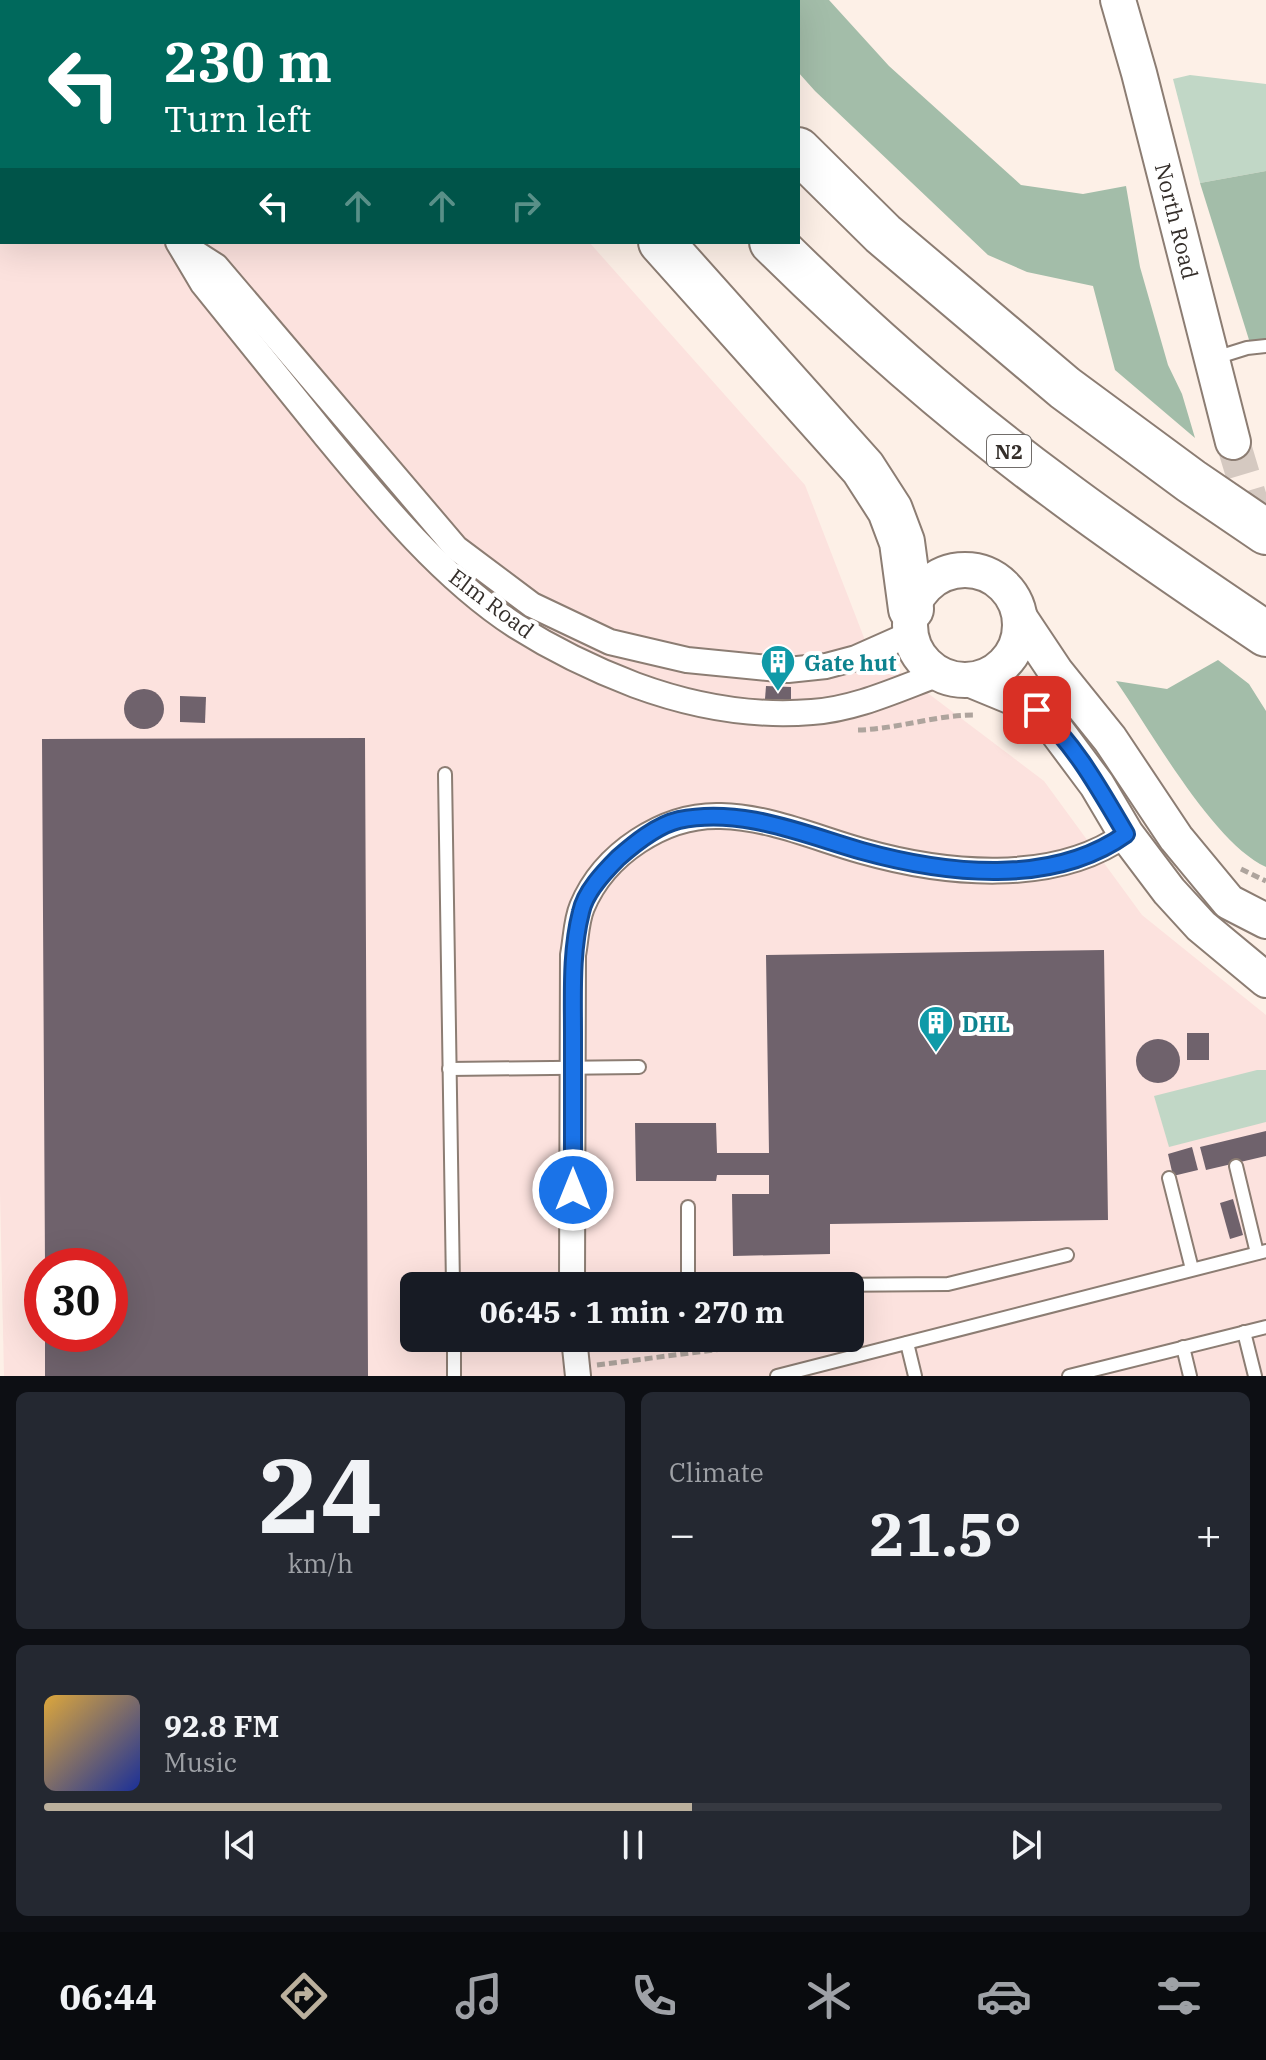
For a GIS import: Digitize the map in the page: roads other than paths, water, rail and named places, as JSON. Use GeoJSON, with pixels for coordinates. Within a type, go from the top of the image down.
{"type":"FeatureCollection","features":[{"type":"Feature","properties":{"kind":"highway"},"geometry":{"type":"LineString","coordinates":[[800,152],[883,234],[1065,388],[1266,532]]}},
{"type":"Feature","properties":{"kind":"highway"},"geometry":{"type":"LineString","coordinates":[[663,244],[863,468],[890,510],[902,542],[910,622]]}},
{"type":"Feature","properties":{"kind":"highway","name":"N2"},"geometry":{"type":"LineString","coordinates":[[774,244],[833,302],[1056,488],[1266,634]]}},
{"type":"Feature","properties":{"kind":"main road","name":"North Road"},"geometry":{"type":"LineString","coordinates":[[1118,0],[1233,442]]}},
{"type":"Feature","properties":{"kind":"main road"},"geometry":{"type":"LineString","coordinates":[[1266,921],[1229,902],[1176,838],[1110,739],[1056,672],[1020,618],[1015,600],[1004,585],[988,574],[969,569],[950,571],[933,579],[920,592],[910,622],[915,650],[925,664],[1022,701],[1050,722],[1169,891],[1201,926],[1251,958],[1266,980]]}},
{"type":"Feature","properties":{"kind":"main road"},"geometry":{"type":"LineString","coordinates":[[955,677],[987,676],[1001,667],[1012,655],[1019,638],[1020,618]]}},
{"type":"Feature","properties":{"kind":"main road"},"geometry":{"type":"LineString","coordinates":[[1206,874],[1246,894],[1266,897]]}},
{"type":"Feature","properties":{"kind":"street","name":"Elm Road"},"geometry":{"type":"LineString","coordinates":[[179,244],[203,284],[388,513],[457,578],[515,625],[578,661],[677,700],[740,712],[812,712],[845,707],[955,677]]}},
{"type":"Feature","properties":{"kind":"street","name":"Elm Road"},"geometry":{"type":"LineString","coordinates":[[181,244],[216,266],[456,548],[532,605],[610,642],[687,660],[788,670],[826,666],[856,658],[910,622]]}},
{"type":"Feature","properties":{"kind":"street"},"geometry":{"type":"LineString","coordinates":[[572,1272],[573,955],[581,908],[604,871],[634,843],[677,821],[721,816],[778,825],[865,852],[910,862],[970,871],[1022,870],[1087,856],[1126,834]]}},
{"type":"Feature","properties":{"kind":"street"},"geometry":{"type":"LineString","coordinates":[[575,1352],[577,1372]]}},
{"type":"Feature","properties":{"kind":"lane"},"geometry":{"type":"LineString","coordinates":[[1212,359],[1247,348],[1266,346]]}},
{"type":"Feature","properties":{"kind":"lane"},"geometry":{"type":"LineString","coordinates":[[445,774],[453,1272]]}},
{"type":"Feature","properties":{"kind":"lane"},"geometry":{"type":"LineString","coordinates":[[449,1069],[639,1067]]}},
{"type":"Feature","properties":{"kind":"lane"},"geometry":{"type":"LineString","coordinates":[[777,1376],[1262,1252],[1236,1166]]}},
{"type":"Feature","properties":{"kind":"lane"},"geometry":{"type":"LineString","coordinates":[[1169,1178],[1192,1269]]}},
{"type":"Feature","properties":{"kind":"lane"},"geometry":{"type":"LineString","coordinates":[[688,1207],[688,1272]]}},
{"type":"Feature","properties":{"kind":"lane"},"geometry":{"type":"LineString","coordinates":[[864,1285],[948,1284],[1067,1255]]}},
{"type":"Feature","properties":{"kind":"lane"},"geometry":{"type":"LineString","coordinates":[[1069,1376],[1266,1327]]}},
{"type":"Feature","properties":{"kind":"lane"},"geometry":{"type":"LineString","coordinates":[[1244,1332],[1255,1376]]}},
{"type":"Feature","properties":{"kind":"lane"},"geometry":{"type":"LineString","coordinates":[[907,1343],[915,1376]]}},
{"type":"Feature","properties":{"kind":"lane"},"geometry":{"type":"LineString","coordinates":[[1183,1347],[1190,1376]]}},
{"type":"Feature","properties":{"kind":"lane"},"geometry":{"type":"LineString","coordinates":[[454,1352],[454,1376]]}},
{"type":"Feature","properties":{"kind":"lane"},"geometry":{"type":"LineString","coordinates":[[1123,1362],[1126,1376]]}},
{"type":"Feature","properties":{"kind":"tunnel"},"geometry":{"type":"LineString","coordinates":[[1233,442],[1262,538]]}},
{"type":"Feature","properties":{"kind":"place","name":"Gate hut"},"geometry":{"type":"Point","coordinates":[778,693]}},
{"type":"Feature","properties":{"kind":"place","name":"DHL"},"geometry":{"type":"Point","coordinates":[936,1054]}}]}
